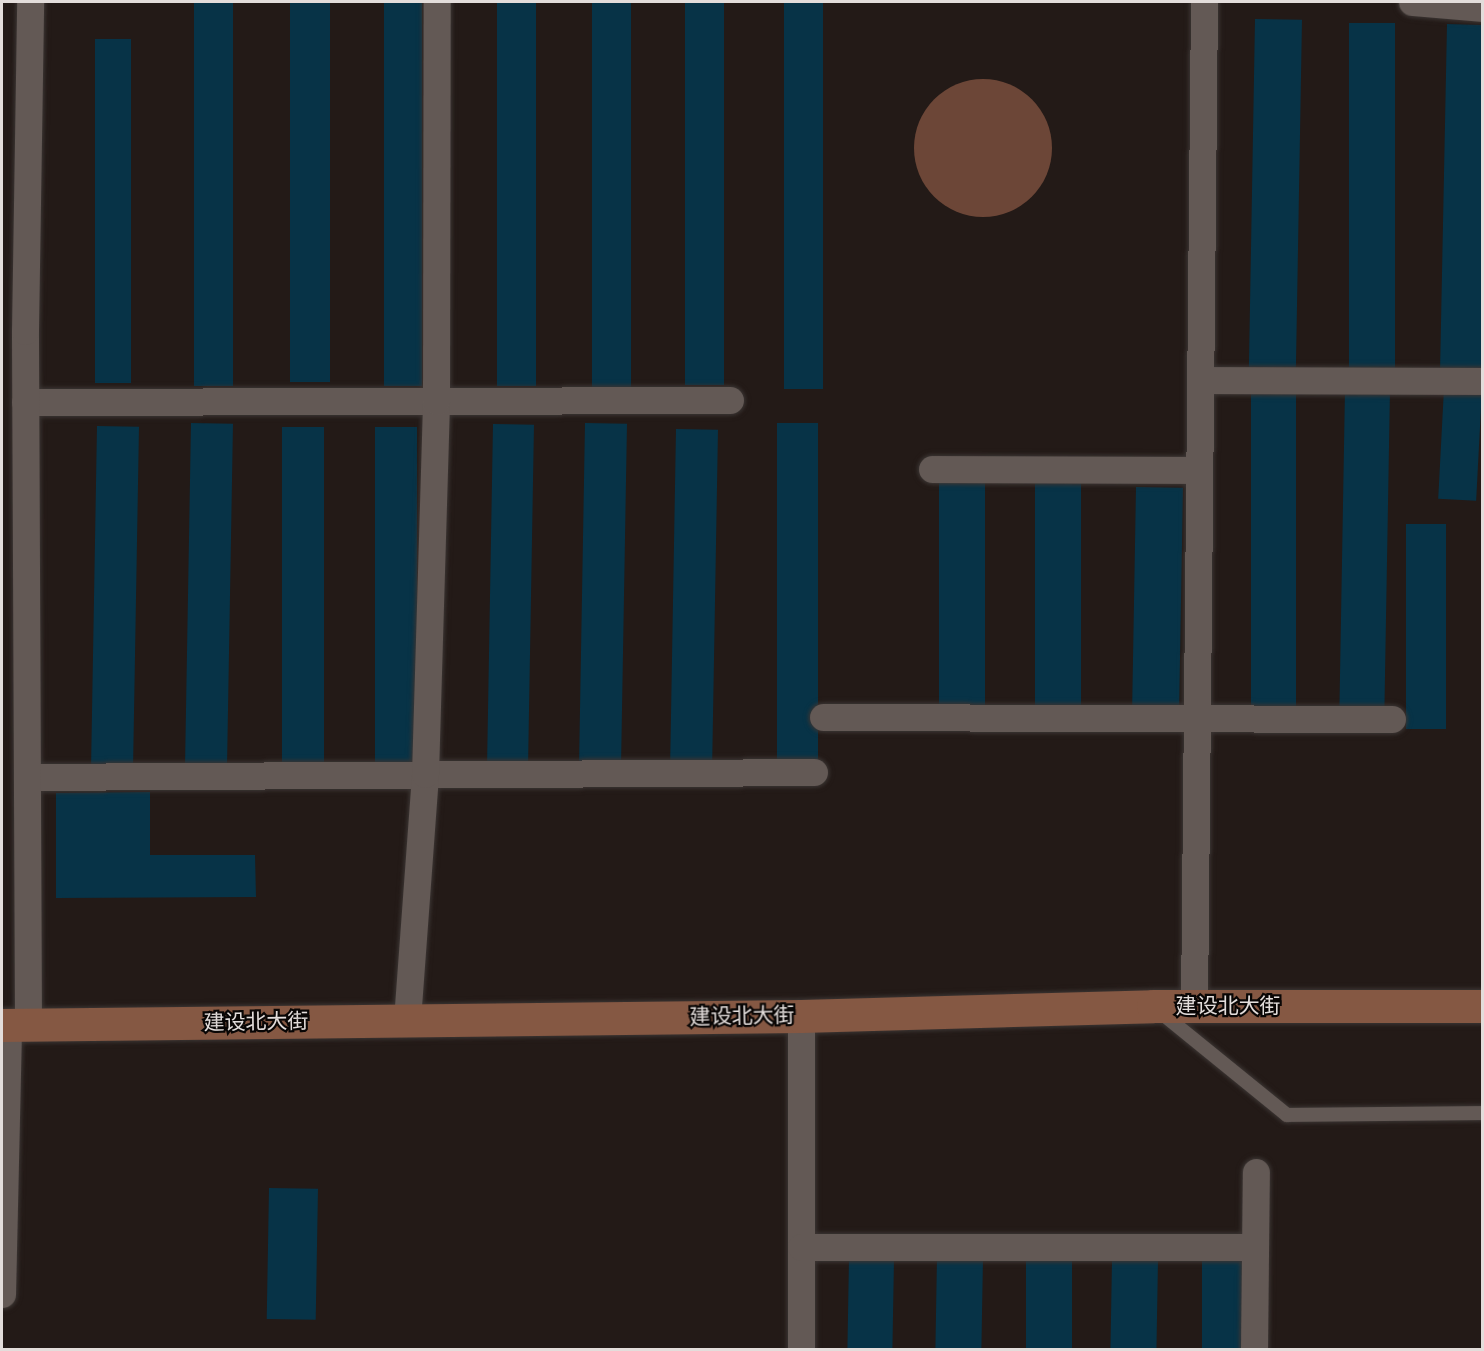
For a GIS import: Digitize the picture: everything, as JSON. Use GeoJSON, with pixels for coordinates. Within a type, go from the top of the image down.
{"type":"FeatureCollection","features":[{"type":"Feature","properties":{"kind":"main road","name":"建设北大街"},"geometry":{"type":"LineString","coordinates":[[12,1025],[801,1016],[1153,1006],[1482,1006]]}},
{"type":"Feature","properties":{"kind":"street"},"geometry":{"type":"LineString","coordinates":[[2,1294],[12,1025],[27,777],[25,402],[30,2]]}},
{"type":"Feature","properties":{"kind":"street"},"geometry":{"type":"LineString","coordinates":[[407,1020],[425,774],[436,401],[437,2]]}},
{"type":"Feature","properties":{"kind":"street"},"geometry":{"type":"LineString","coordinates":[[1194,1006],[1204,2]]}},
{"type":"Feature","properties":{"kind":"street"},"geometry":{"type":"LineString","coordinates":[[1412,2],[1482,8]]}},
{"type":"Feature","properties":{"kind":"street"},"geometry":{"type":"LineString","coordinates":[[1200,380],[1482,381]]}},
{"type":"Feature","properties":{"kind":"street"},"geometry":{"type":"LineString","coordinates":[[25,402],[730,400]]}},
{"type":"Feature","properties":{"kind":"street"},"geometry":{"type":"LineString","coordinates":[[932,469],[1199,470]]}},
{"type":"Feature","properties":{"kind":"street"},"geometry":{"type":"LineString","coordinates":[[823,717],[1392,719]]}},
{"type":"Feature","properties":{"kind":"street"},"geometry":{"type":"LineString","coordinates":[[27,777],[814,772]]}},
{"type":"Feature","properties":{"kind":"street"},"geometry":{"type":"LineString","coordinates":[[801,1016],[801,1350]]}},
{"type":"Feature","properties":{"kind":"street"},"geometry":{"type":"LineString","coordinates":[[1254,1350],[1256,1172]]}},
{"type":"Feature","properties":{"kind":"street"},"geometry":{"type":"LineString","coordinates":[[801,1247],[1255,1247]]}},
{"type":"Feature","properties":{"kind":"lane"},"geometry":{"type":"LineString","coordinates":[[1153,1006],[1287,1115],[1482,1113]]}},
{"type":"Feature","properties":{"kind":"shaded area"},"geometry":{"type":"Polygon","coordinates":[[[983,79],[1009,84],[1032,99],[1047,122],[1052,148],[1047,174],[1032,197],[1009,212],[983,217],[957,212],[934,197],[919,174],[914,148],[919,122],[934,99],[957,84],[983,79]]]}},
{"type":"Feature","properties":{"kind":"building"},"geometry":{"type":"Polygon","coordinates":[[[194,2],[233,2],[233,386],[194,386],[194,2]]]}},
{"type":"Feature","properties":{"kind":"building"},"geometry":{"type":"Polygon","coordinates":[[[290,2],[330,2],[330,382],[290,382],[290,2]]]}},
{"type":"Feature","properties":{"kind":"building"},"geometry":{"type":"Polygon","coordinates":[[[384,2],[422,2],[422,386],[384,386],[384,2]]]}},
{"type":"Feature","properties":{"kind":"building"},"geometry":{"type":"Polygon","coordinates":[[[497,2],[536,2],[536,386],[497,386],[497,2]]]}},
{"type":"Feature","properties":{"kind":"building"},"geometry":{"type":"Polygon","coordinates":[[[592,2],[631,2],[631,391],[592,391],[592,2]]]}},
{"type":"Feature","properties":{"kind":"building"},"geometry":{"type":"Polygon","coordinates":[[[685,2],[724,2],[724,385],[685,385],[685,2]]]}},
{"type":"Feature","properties":{"kind":"building"},"geometry":{"type":"Polygon","coordinates":[[[784,2],[823,2],[823,389],[784,389],[784,2]]]}},
{"type":"Feature","properties":{"kind":"building"},"geometry":{"type":"Polygon","coordinates":[[[1255,19],[1302,20],[1296,369],[1249,368],[1255,19]]]}},
{"type":"Feature","properties":{"kind":"building"},"geometry":{"type":"Polygon","coordinates":[[[1349,23],[1395,23],[1395,372],[1349,372],[1349,23]]]}},
{"type":"Feature","properties":{"kind":"building"},"geometry":{"type":"Polygon","coordinates":[[[1447,24],[1482,25],[1482,374],[1440,373],[1447,24]]]}},
{"type":"Feature","properties":{"kind":"building"},"geometry":{"type":"Polygon","coordinates":[[[95,39],[131,39],[131,383],[95,383],[95,39]]]}},
{"type":"Feature","properties":{"kind":"building"},"geometry":{"type":"Polygon","coordinates":[[[1444,388],[1482,390],[1476,501],[1438,499],[1444,388]]]}},
{"type":"Feature","properties":{"kind":"building"},"geometry":{"type":"Polygon","coordinates":[[[1345,389],[1390,390],[1384,708],[1339,707],[1345,389]]]}},
{"type":"Feature","properties":{"kind":"building"},"geometry":{"type":"Polygon","coordinates":[[[1251,390],[1296,390],[1296,708],[1251,708],[1251,390]]]}},
{"type":"Feature","properties":{"kind":"building"},"geometry":{"type":"Polygon","coordinates":[[[191,423],[233,424],[227,766],[185,765],[191,423]]]}},
{"type":"Feature","properties":{"kind":"building"},"geometry":{"type":"Polygon","coordinates":[[[585,423],[627,424],[621,766],[579,765],[585,423]]]}},
{"type":"Feature","properties":{"kind":"building"},"geometry":{"type":"Polygon","coordinates":[[[777,423],[818,423],[818,765],[777,765],[777,423]]]}},
{"type":"Feature","properties":{"kind":"building"},"geometry":{"type":"Polygon","coordinates":[[[493,424],[534,425],[528,767],[487,766],[493,424]]]}},
{"type":"Feature","properties":{"kind":"building"},"geometry":{"type":"Polygon","coordinates":[[[97,426],[139,427],[133,769],[91,768],[97,426]]]}},
{"type":"Feature","properties":{"kind":"building"},"geometry":{"type":"Polygon","coordinates":[[[282,427],[324,427],[324,769],[282,769],[282,427]]]}},
{"type":"Feature","properties":{"kind":"building"},"geometry":{"type":"Polygon","coordinates":[[[375,427],[417,427],[417,769],[375,769],[375,427]]]}},
{"type":"Feature","properties":{"kind":"building"},"geometry":{"type":"Polygon","coordinates":[[[676,429],[718,430],[712,772],[670,771],[676,429]]]}},
{"type":"Feature","properties":{"kind":"building"},"geometry":{"type":"Polygon","coordinates":[[[939,479],[985,479],[985,705],[939,705],[939,479]]]}},
{"type":"Feature","properties":{"kind":"building"},"geometry":{"type":"Polygon","coordinates":[[[1035,483],[1081,483],[1081,709],[1035,709],[1035,483]]]}},
{"type":"Feature","properties":{"kind":"building"},"geometry":{"type":"Polygon","coordinates":[[[1136,487],[1183,488],[1179,711],[1132,710],[1136,487]]]}},
{"type":"Feature","properties":{"kind":"building"},"geometry":{"type":"Polygon","coordinates":[[[1406,524],[1446,524],[1446,729],[1406,729],[1406,524]]]}},
{"type":"Feature","properties":{"kind":"building"},"geometry":{"type":"Polygon","coordinates":[[[150,792],[150,855],[255,855],[256,897],[56,898],[56,793],[150,792]]]}},
{"type":"Feature","properties":{"kind":"building"},"geometry":{"type":"Polygon","coordinates":[[[269,1188],[318,1189],[316,1320],[267,1319],[269,1188]]]}},
{"type":"Feature","properties":{"kind":"building"},"geometry":{"type":"Polygon","coordinates":[[[937,1257],[983,1258],[981,1350],[935,1350],[937,1257]]]}},
{"type":"Feature","properties":{"kind":"building"},"geometry":{"type":"Polygon","coordinates":[[[849,1258],[894,1259],[892,1350],[847,1350],[849,1258]]]}},
{"type":"Feature","properties":{"kind":"building"},"geometry":{"type":"Polygon","coordinates":[[[1026,1259],[1072,1259],[1072,1350],[1026,1350],[1026,1259]]]}},
{"type":"Feature","properties":{"kind":"building"},"geometry":{"type":"Polygon","coordinates":[[[1202,1259],[1247,1259],[1247,1350],[1202,1350],[1202,1259]]]}},
{"type":"Feature","properties":{"kind":"building"},"geometry":{"type":"Polygon","coordinates":[[[1112,1260],[1158,1261],[1156,1350],[1110,1350],[1112,1260]]]}}]}
